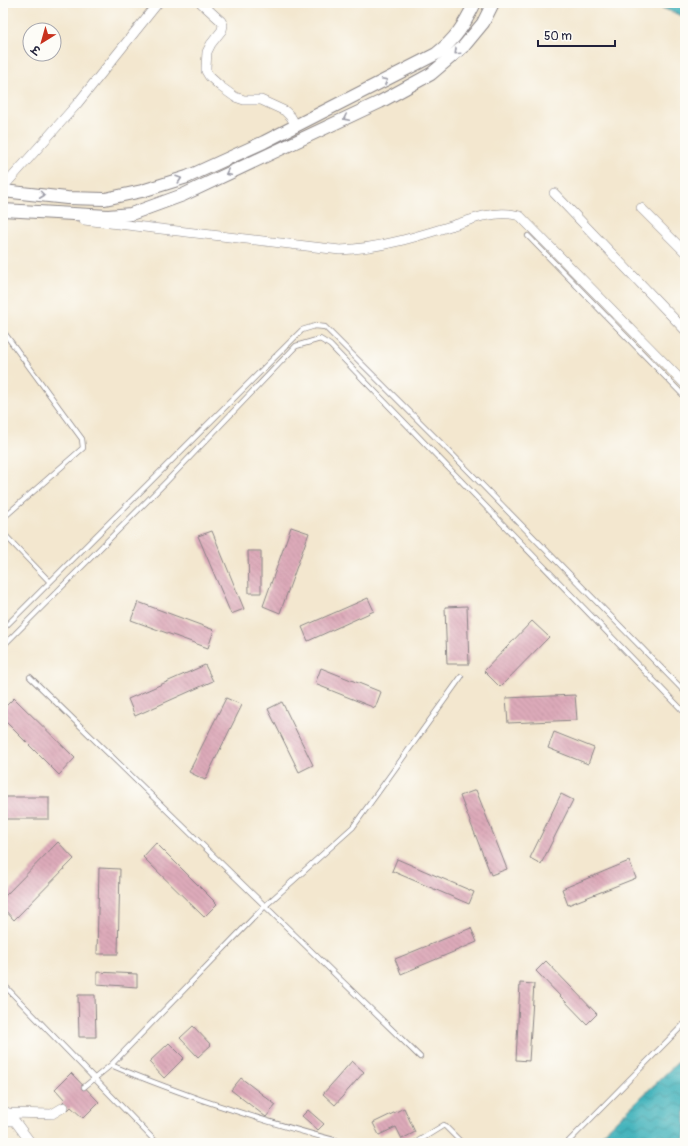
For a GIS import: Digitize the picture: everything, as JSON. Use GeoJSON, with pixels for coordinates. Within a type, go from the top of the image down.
{"type":"FeatureCollection","features":[{"type":"Feature","properties":{"kind":"street"},"geometry":{"type":"LineString","coordinates":[[3,185],[6,184],[77,104],[158,3]]}},
{"type":"Feature","properties":{"kind":"street"},"geometry":{"type":"LineString","coordinates":[[201,3],[221,21],[223,25],[222,30],[211,44],[207,52],[206,71],[209,76],[235,97],[244,100],[261,100],[285,111],[291,117],[296,126]]}},
{"type":"Feature","properties":{"kind":"street"},"geometry":{"type":"LineString","coordinates":[[3,191],[67,198],[105,200],[142,191],[186,177],[311,119],[436,54],[450,43],[468,18],[475,3]]}},
{"type":"Feature","properties":{"kind":"street"},"geometry":{"type":"LineString","coordinates":[[3,210],[108,216],[131,214],[183,195],[380,102],[431,74],[457,53],[483,23],[493,3]]}},
{"type":"Feature","properties":{"kind":"street"},"geometry":{"type":"LineString","coordinates":[[554,193],[685,330]]}},
{"type":"Feature","properties":{"kind":"street"},"geometry":{"type":"LineString","coordinates":[[641,208],[685,252]]}},
{"type":"Feature","properties":{"kind":"street"},"geometry":{"type":"LineString","coordinates":[[3,215],[84,220],[340,250],[372,248],[483,216],[499,213],[512,214],[520,216],[685,384]]}},
{"type":"Feature","properties":{"kind":"street"},"geometry":{"type":"LineString","coordinates":[[6,1112],[52,1114],[64,1107]]}},
{"type":"Feature","properties":{"kind":"street"},"geometry":{"type":"LineString","coordinates":[[6,1112],[31,1143]]}},
{"type":"Feature","properties":{"kind":"street"},"geometry":{"type":"LineString","coordinates":[[3,1121],[15,1122]]}},
{"type":"Feature","properties":{"kind":"lane"},"geometry":{"type":"LineString","coordinates":[[47,3],[62,3]]}},
{"type":"Feature","properties":{"kind":"lane"},"geometry":{"type":"LineString","coordinates":[[528,236],[685,397]]}},
{"type":"Feature","properties":{"kind":"lane"},"geometry":{"type":"LineString","coordinates":[[3,629],[302,330],[315,326],[324,327],[448,450],[685,692]]}},
{"type":"Feature","properties":{"kind":"lane"},"geometry":{"type":"LineString","coordinates":[[3,332],[82,439],[82,448],[3,518]]}},
{"type":"Feature","properties":{"kind":"lane"},"geometry":{"type":"LineString","coordinates":[[3,646],[167,481],[296,346],[320,339],[330,345],[685,714]]}},
{"type":"Feature","properties":{"kind":"lane"},"geometry":{"type":"LineString","coordinates":[[3,533],[50,582]]}},
{"type":"Feature","properties":{"kind":"lane"},"geometry":{"type":"LineString","coordinates":[[30,677],[420,1057]]}},
{"type":"Feature","properties":{"kind":"lane"},"geometry":{"type":"LineString","coordinates":[[84,1087],[111,1065],[265,906],[353,827],[461,677]]}},
{"type":"Feature","properties":{"kind":"lane"},"geometry":{"type":"LineString","coordinates":[[3,984],[156,1143]]}},
{"type":"Feature","properties":{"kind":"lane"},"geometry":{"type":"LineString","coordinates":[[567,1143],[685,1023]]}},
{"type":"Feature","properties":{"kind":"lane"},"geometry":{"type":"LineString","coordinates":[[111,1065],[143,1079],[252,1117],[298,1131],[346,1143]]}},
{"type":"Feature","properties":{"kind":"lane"},"geometry":{"type":"LineString","coordinates":[[415,1143],[444,1125],[462,1143]]}},
{"type":"Feature","properties":{"kind":"water"},"geometry":{"type":"Polygon","coordinates":[[[649,3],[685,3],[685,17],[649,3]]]}},
{"type":"Feature","properties":{"kind":"water"},"geometry":{"type":"Polygon","coordinates":[[[685,1058],[685,1143],[593,1143],[677,1063],[685,1058]]]}},
{"type":"Feature","properties":{"kind":"building"},"geometry":{"type":"Polygon","coordinates":[[[291,527],[309,533],[280,613],[263,606],[291,527]]]}},
{"type":"Feature","properties":{"kind":"building"},"geometry":{"type":"Polygon","coordinates":[[[212,531],[244,609],[231,614],[198,536],[212,531]]]}},
{"type":"Feature","properties":{"kind":"building"},"geometry":{"type":"Polygon","coordinates":[[[248,551],[261,551],[261,593],[249,593],[248,551]]]}},
{"type":"Feature","properties":{"kind":"building"},"geometry":{"type":"Polygon","coordinates":[[[368,598],[374,611],[308,641],[302,627],[368,598]]]}},
{"type":"Feature","properties":{"kind":"building"},"geometry":{"type":"Polygon","coordinates":[[[138,602],[214,630],[208,648],[131,620],[138,602]]]}},
{"type":"Feature","properties":{"kind":"building"},"geometry":{"type":"Polygon","coordinates":[[[467,606],[469,664],[447,664],[445,607],[467,606]]]}},
{"type":"Feature","properties":{"kind":"building"},"geometry":{"type":"Polygon","coordinates":[[[532,621],[549,637],[500,687],[484,671],[532,621]]]}},
{"type":"Feature","properties":{"kind":"building"},"geometry":{"type":"Polygon","coordinates":[[[205,665],[213,681],[135,716],[128,699],[205,665]]]}},
{"type":"Feature","properties":{"kind":"building"},"geometry":{"type":"Polygon","coordinates":[[[321,668],[381,692],[375,708],[315,684],[321,668]]]}},
{"type":"Feature","properties":{"kind":"building"},"geometry":{"type":"Polygon","coordinates":[[[575,695],[577,720],[508,723],[506,698],[575,695]]]}},
{"type":"Feature","properties":{"kind":"building"},"geometry":{"type":"Polygon","coordinates":[[[14,698],[75,758],[59,775],[3,719],[3,709],[14,698]]]}},
{"type":"Feature","properties":{"kind":"building"},"geometry":{"type":"Polygon","coordinates":[[[226,698],[242,705],[205,780],[189,772],[226,698]]]}},
{"type":"Feature","properties":{"kind":"building"},"geometry":{"type":"Polygon","coordinates":[[[282,702],[313,765],[299,772],[268,709],[282,702]]]}},
{"type":"Feature","properties":{"kind":"building"},"geometry":{"type":"Polygon","coordinates":[[[554,732],[594,748],[588,764],[548,748],[554,732]]]}},
{"type":"Feature","properties":{"kind":"building"},"geometry":{"type":"Polygon","coordinates":[[[476,790],[507,869],[491,875],[460,796],[476,790]]]}},
{"type":"Feature","properties":{"kind":"building"},"geometry":{"type":"Polygon","coordinates":[[[561,794],[573,800],[541,864],[530,858],[561,794]]]}},
{"type":"Feature","properties":{"kind":"building"},"geometry":{"type":"Polygon","coordinates":[[[3,797],[49,797],[49,819],[3,819],[3,797]]]}},
{"type":"Feature","properties":{"kind":"building"},"geometry":{"type":"Polygon","coordinates":[[[58,842],[74,859],[14,920],[3,908],[3,898],[58,842]]]}},
{"type":"Feature","properties":{"kind":"building"},"geometry":{"type":"Polygon","coordinates":[[[156,843],[217,904],[204,917],[143,857],[156,843]]]}},
{"type":"Feature","properties":{"kind":"building"},"geometry":{"type":"Polygon","coordinates":[[[397,859],[474,892],[469,904],[392,871],[397,859]]]}},
{"type":"Feature","properties":{"kind":"building"},"geometry":{"type":"Polygon","coordinates":[[[629,861],[636,878],[568,905],[562,889],[629,861]]]}},
{"type":"Feature","properties":{"kind":"building"},"geometry":{"type":"Polygon","coordinates":[[[99,868],[120,869],[118,954],[97,954],[99,868]]]}},
{"type":"Feature","properties":{"kind":"building"},"geometry":{"type":"Polygon","coordinates":[[[471,928],[477,942],[401,974],[395,959],[471,928]]]}},
{"type":"Feature","properties":{"kind":"building"},"geometry":{"type":"Polygon","coordinates":[[[546,961],[597,1014],[587,1024],[536,971],[546,961]]]}},
{"type":"Feature","properties":{"kind":"building"},"geometry":{"type":"Polygon","coordinates":[[[97,972],[137,974],[137,987],[97,984],[97,972]]]}},
{"type":"Feature","properties":{"kind":"building"},"geometry":{"type":"Polygon","coordinates":[[[520,983],[534,984],[529,1061],[516,1060],[520,983]]]}},
{"type":"Feature","properties":{"kind":"building"},"geometry":{"type":"Polygon","coordinates":[[[78,995],[95,995],[96,1037],[79,1037],[78,995]]]}},
{"type":"Feature","properties":{"kind":"building"},"geometry":{"type":"Polygon","coordinates":[[[193,1026],[211,1045],[198,1057],[180,1038],[193,1026]]]}},
{"type":"Feature","properties":{"kind":"building"},"geometry":{"type":"Polygon","coordinates":[[[169,1043],[184,1058],[164,1078],[149,1062],[169,1043]]]}},
{"type":"Feature","properties":{"kind":"building"},"geometry":{"type":"Polygon","coordinates":[[[352,1061],[364,1072],[335,1105],[323,1094],[352,1061]]]}},
{"type":"Feature","properties":{"kind":"building"},"geometry":{"type":"Polygon","coordinates":[[[71,1073],[99,1102],[83,1118],[71,1107],[68,1110],[61,1104],[65,1100],[55,1089],[71,1073]]]}},
{"type":"Feature","properties":{"kind":"building"},"geometry":{"type":"Polygon","coordinates":[[[241,1078],[276,1105],[266,1117],[231,1090],[241,1078]]]}},
{"type":"Feature","properties":{"kind":"building"},"geometry":{"type":"Polygon","coordinates":[[[404,1108],[415,1132],[402,1139],[396,1127],[379,1135],[373,1123],[404,1108]]]}},
{"type":"Feature","properties":{"kind":"building"},"geometry":{"type":"Polygon","coordinates":[[[308,1110],[324,1124],[318,1130],[302,1116],[308,1110]]]}}]}
